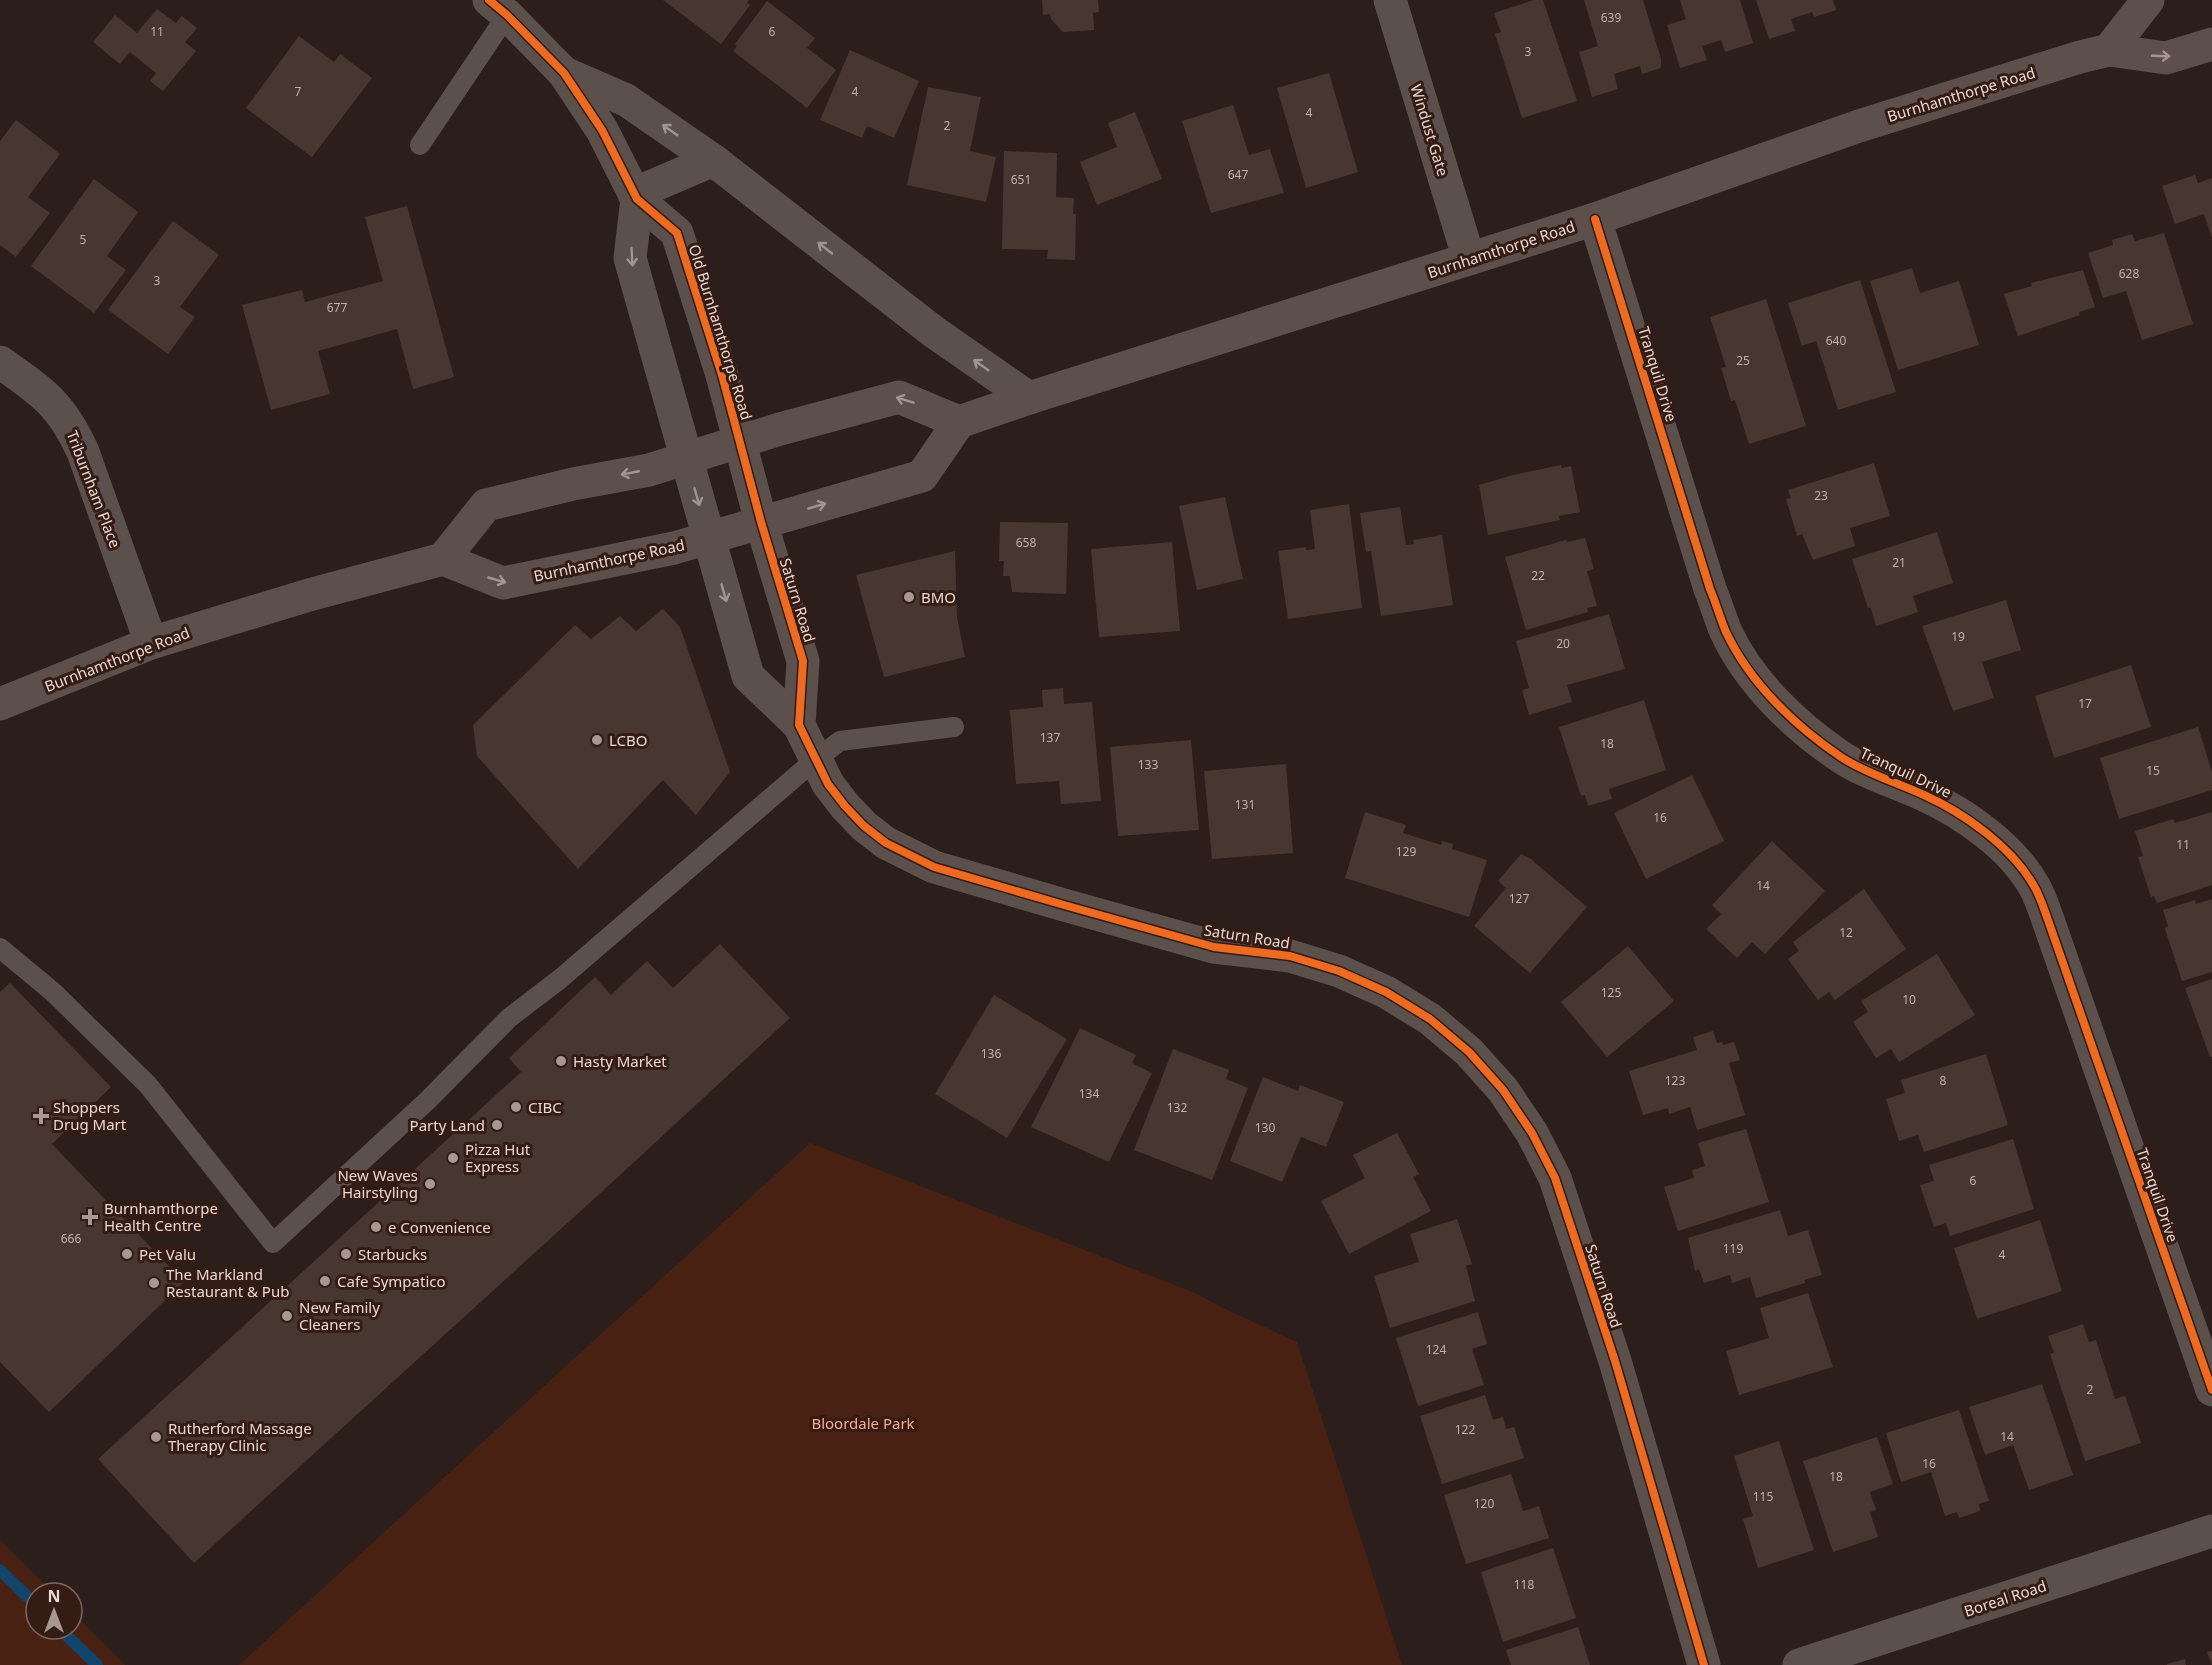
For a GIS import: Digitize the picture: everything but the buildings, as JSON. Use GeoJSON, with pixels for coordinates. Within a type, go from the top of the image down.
{"type":"FeatureCollection","features":[{"type":"Feature","properties":{"kind":"main road"},"geometry":{"type":"LineString","coordinates":[[2109,50],[2148,0]]}},
{"type":"Feature","properties":{"kind":"main road","name":"Burnhamthorpe Road"},"geometry":{"type":"LineString","coordinates":[[0,704],[151,643],[309,595],[443,559],[503,584],[674,548],[708,536],[922,476],[959,422],[1029,398],[1595,219],[1859,126],[2109,50],[2166,58],[2212,44]]}},
{"type":"Feature","properties":{"kind":"main road"},"geometry":{"type":"LineString","coordinates":[[443,559],[486,505],[573,484],[649,470],[740,441],[899,397],[959,422]]}},
{"type":"Feature","properties":{"kind":"street","name":"Windust Gate"},"geometry":{"type":"LineString","coordinates":[[1390,0],[1469,260]]}},
{"type":"Feature","properties":{"kind":"street","name":"Old Burnhamthorpe Road"},"geometry":{"type":"LineString","coordinates":[[498,7],[564,73],[602,130],[636,196],[677,233],[722,375],[761,522]]}},
{"type":"Feature","properties":{"kind":"street","name":"Old Burnhamthorpe Road"},"geometry":{"type":"LineString","coordinates":[[564,73],[626,100],[713,160],[934,332],[1029,398]]}},
{"type":"Feature","properties":{"kind":"street"},"geometry":{"type":"LineString","coordinates":[[708,536],[630,258],[636,196],[713,160]]}},
{"type":"Feature","properties":{"kind":"street","name":"Tranquil Drive"},"geometry":{"type":"LineString","coordinates":[[1595,219],[1710,589],[1726,632],[1749,669],[1776,703],[1808,733],[1843,758],[1881,778],[1957,811],[2013,857],[2034,886],[2048,920],[2212,1390]]}},
{"type":"Feature","properties":{"kind":"street","name":"Triburnham Place"},"geometry":{"type":"LineString","coordinates":[[0,362],[50,399],[74,432],[151,643]]}},
{"type":"Feature","properties":{"kind":"street","name":"Saturn Road"},"geometry":{"type":"LineString","coordinates":[[761,522],[803,662],[799,725]]}},
{"type":"Feature","properties":{"kind":"street","name":"Saturn Road"},"geometry":{"type":"LineString","coordinates":[[708,536],[748,676],[799,725],[815,760],[834,791],[864,826],[886,843],[934,867],[1064,906],[1214,946],[1290,956],[1340,971],[1386,992],[1430,1019],[1469,1052],[1503,1090],[1532,1133],[1555,1178],[1615,1361],[1704,1665]]}},
{"type":"Feature","properties":{"kind":"street","name":"Boreal Road"},"geometry":{"type":"LineString","coordinates":[[1798,1665],[2212,1531]]}},
{"type":"Feature","properties":{"kind":"lane"},"geometry":{"type":"LineString","coordinates":[[420,145],[498,7]]}},
{"type":"Feature","properties":{"kind":"lane"},"geometry":{"type":"LineString","coordinates":[[0,948],[53,992],[148,1085],[273,1243],[428,1101],[510,1018],[560,980],[840,741],[954,727]]}},
{"type":"Feature","properties":{"kind":"green space","name":"Bloordale Park"},"geometry":{"type":"Polygon","coordinates":[[[810,1143],[1195,1293],[1297,1342],[1402,1665],[239,1665],[810,1143]]]}},
{"type":"Feature","properties":{"kind":"green space"},"geometry":{"type":"Polygon","coordinates":[[[0,1540],[41,1581],[24,1581],[24,1641],[84,1641],[84,1624],[125,1665],[0,1665],[0,1540]]]}},
{"type":"Feature","properties":{"kind":"waterway"},"geometry":{"type":"LineString","coordinates":[[0,1570],[24,1593]]}},
{"type":"Feature","properties":{"kind":"waterway"},"geometry":{"type":"LineString","coordinates":[[72,1641],[97,1665]]}},
{"type":"Feature","properties":{"kind":"cycle path"},"geometry":{"type":"LineString","coordinates":[[489,0],[507,15],[564,73],[602,130],[637,199],[677,233],[722,375],[761,522],[803,661],[799,725],[828,784],[864,826],[886,843],[934,867],[1214,947],[1290,956],[1339,971],[1386,992],[1430,1019],[1469,1052],[1503,1090],[1532,1133],[1555,1178],[1615,1361],[1704,1665]]}},
{"type":"Feature","properties":{"kind":"cycle path"},"geometry":{"type":"LineString","coordinates":[[1595,219],[1710,589],[1726,632],[1736,651],[1775,702],[1807,732],[1851,763],[1939,802],[1971,821],[2013,858],[2036,890],[2212,1390]]}},
{"type":"Feature","properties":{"kind":"place","name":"BMO"},"geometry":{"type":"Point","coordinates":[909,597]}},
{"type":"Feature","properties":{"kind":"place","name":"LCBO"},"geometry":{"type":"Point","coordinates":[597,740]}},
{"type":"Feature","properties":{"kind":"place","name":"Hasty Market"},"geometry":{"type":"Point","coordinates":[561,1061]}},
{"type":"Feature","properties":{"kind":"place","name":"CIBC"},"geometry":{"type":"Point","coordinates":[516,1107]}},
{"type":"Feature","properties":{"kind":"place","name":"Shoppers Drug Mart"},"geometry":{"type":"Point","coordinates":[41,1116]}},
{"type":"Feature","properties":{"kind":"place","name":"Party Land"},"geometry":{"type":"Point","coordinates":[497,1125]}},
{"type":"Feature","properties":{"kind":"place","name":"Pizza Hut Express"},"geometry":{"type":"Point","coordinates":[453,1158]}},
{"type":"Feature","properties":{"kind":"place","name":"New Waves Hairstyling"},"geometry":{"type":"Point","coordinates":[430,1184]}},
{"type":"Feature","properties":{"kind":"place","name":"Burnhamthorpe Health Centre"},"geometry":{"type":"Point","coordinates":[90,1217]}},
{"type":"Feature","properties":{"kind":"place","name":"e Convenience"},"geometry":{"type":"Point","coordinates":[376,1227]}},
{"type":"Feature","properties":{"kind":"place","name":"Pet Valu"},"geometry":{"type":"Point","coordinates":[127,1254]}},
{"type":"Feature","properties":{"kind":"place","name":"Starbucks"},"geometry":{"type":"Point","coordinates":[346,1254]}},
{"type":"Feature","properties":{"kind":"place","name":"Cafe Sympatico"},"geometry":{"type":"Point","coordinates":[325,1281]}},
{"type":"Feature","properties":{"kind":"place","name":"The Markland Restaurant & Pub"},"geometry":{"type":"Point","coordinates":[154,1283]}},
{"type":"Feature","properties":{"kind":"place","name":"New Family Cleaners"},"geometry":{"type":"Point","coordinates":[287,1316]}},
{"type":"Feature","properties":{"kind":"place","name":"Rutherford Massage Therapy Clinic"},"geometry":{"type":"Point","coordinates":[156,1437]}}]}
